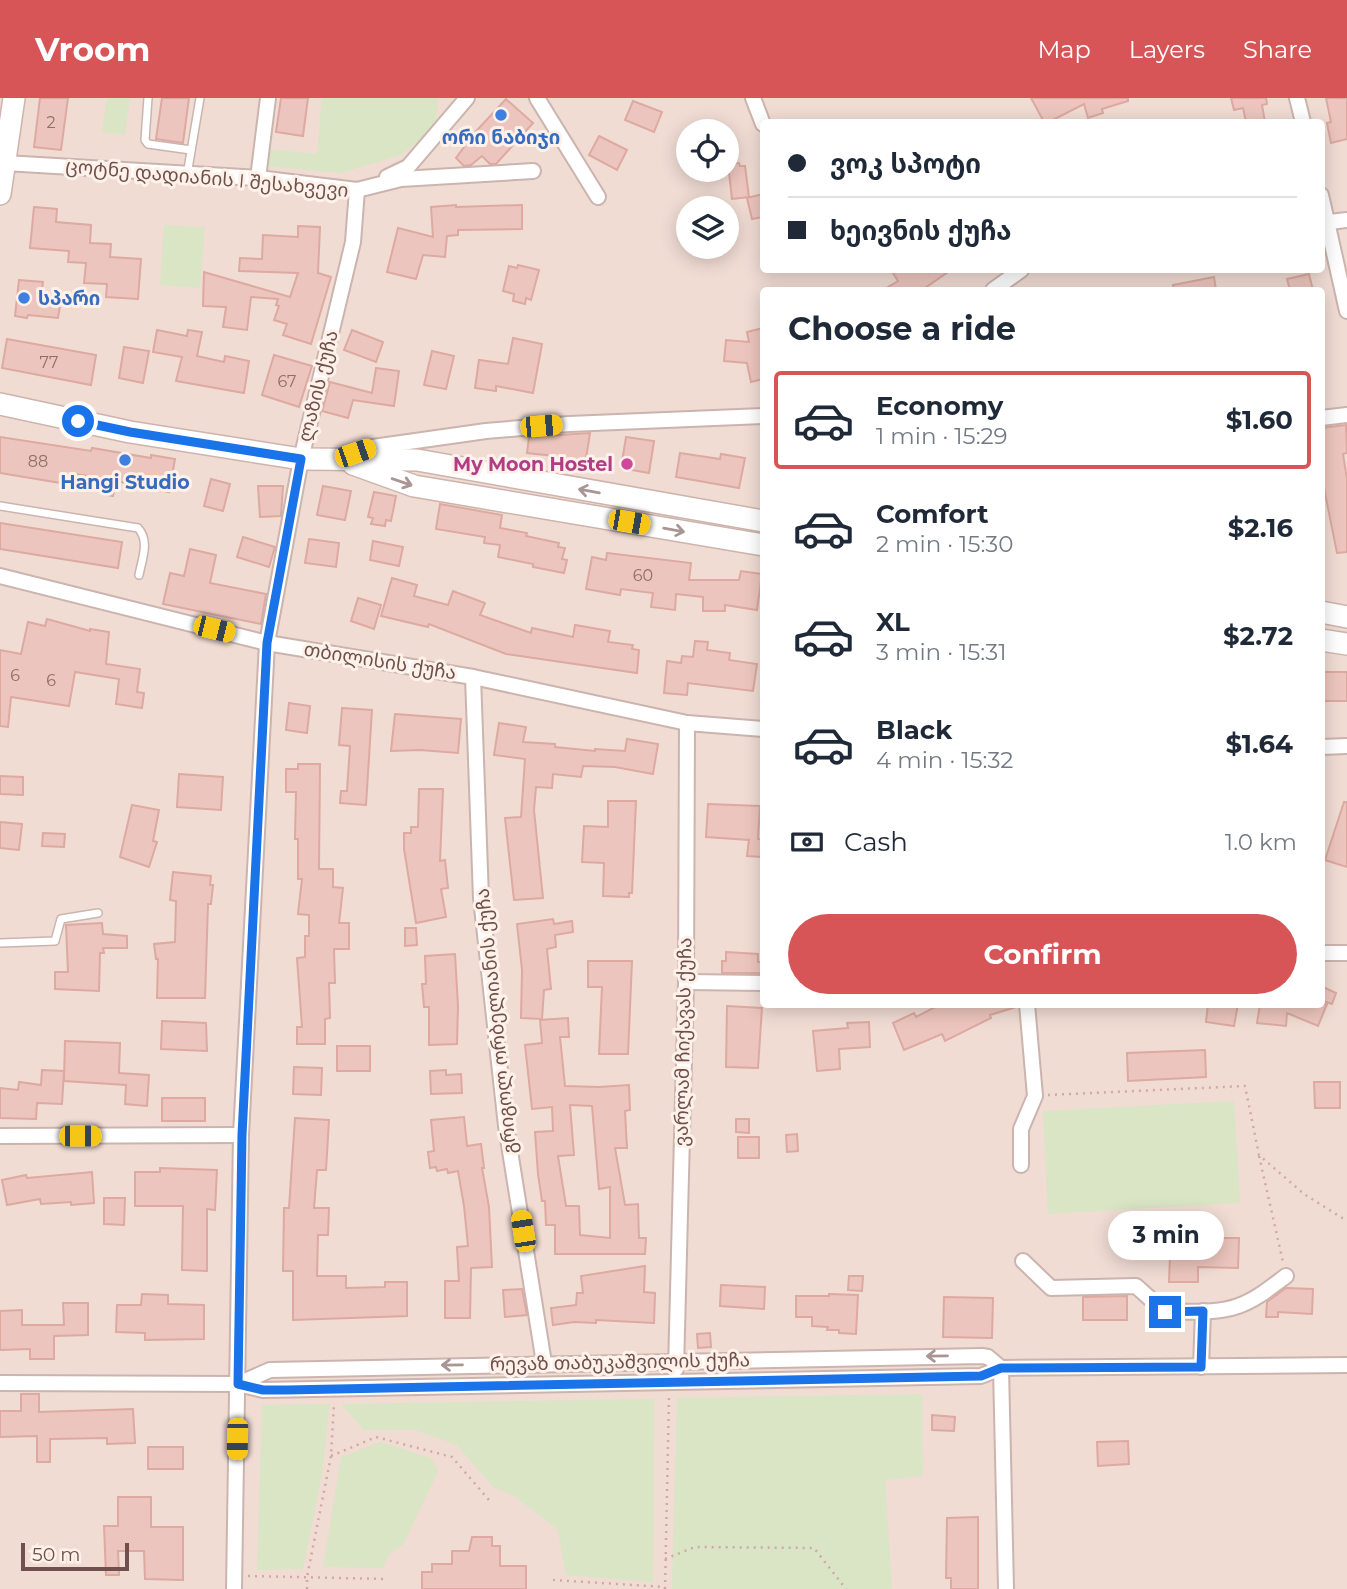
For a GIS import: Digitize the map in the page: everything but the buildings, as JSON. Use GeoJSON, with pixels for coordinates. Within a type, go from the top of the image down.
{"type":"FeatureCollection","features":[{"type":"Feature","properties":{"kind":"street"},"geometry":{"type":"LineString","coordinates":[[0,194],[14,98]]}},
{"type":"Feature","properties":{"kind":"street"},"geometry":{"type":"LineString","coordinates":[[258,178],[268,98]]}},
{"type":"Feature","properties":{"kind":"street"},"geometry":{"type":"LineString","coordinates":[[537,98],[598,197]]}},
{"type":"Feature","properties":{"kind":"street"},"geometry":{"type":"LineString","coordinates":[[753,98],[761,119]]}},
{"type":"Feature","properties":{"kind":"street"},"geometry":{"type":"LineString","coordinates":[[1297,98],[1302,119]]}},
{"type":"Feature","properties":{"kind":"street"},"geometry":{"type":"LineString","coordinates":[[357,190],[408,167],[462,102]]}},
{"type":"Feature","properties":{"kind":"street","name":"ცოტნე დადიანის I შესახვევი"},"geometry":{"type":"LineString","coordinates":[[5,163],[258,178],[357,190],[401,179],[533,171]]}},
{"type":"Feature","properties":{"kind":"street","name":"ლაზის ქუჩა"},"geometry":{"type":"LineString","coordinates":[[234,1583],[242,1135],[267,643],[301,459],[353,242],[357,190]]}},
{"type":"Feature","properties":{"kind":"street"},"geometry":{"type":"LineString","coordinates":[[1347,220],[1325,222],[1347,312]]}},
{"type":"Feature","properties":{"kind":"street"},"geometry":{"type":"LineString","coordinates":[[997,287],[1017,273]]}},
{"type":"Feature","properties":{"kind":"street"},"geometry":{"type":"LineString","coordinates":[[0,404],[130,432],[301,459],[417,460],[760,520]]}},
{"type":"Feature","properties":{"kind":"street"},"geometry":{"type":"LineString","coordinates":[[1325,418],[1347,415]]}},
{"type":"Feature","properties":{"kind":"street"},"geometry":{"type":"LineString","coordinates":[[338,459],[373,447],[486,431],[569,424],[760,416]]}},
{"type":"Feature","properties":{"kind":"street"},"geometry":{"type":"LineString","coordinates":[[338,459],[414,486],[760,544]]}},
{"type":"Feature","properties":{"kind":"street","name":"თბილისის ქუჩა"},"geometry":{"type":"LineString","coordinates":[[0,576],[267,643],[473,677],[687,723],[760,729]]}},
{"type":"Feature","properties":{"kind":"street"},"geometry":{"type":"LineString","coordinates":[[1325,613],[1347,617]]}},
{"type":"Feature","properties":{"kind":"street"},"geometry":{"type":"LineString","coordinates":[[1325,641],[1347,644]]}},
{"type":"Feature","properties":{"kind":"street","name":"გრიგოლ ორბელიანის ქუჩა"},"geometry":{"type":"LineString","coordinates":[[473,677],[481,898],[506,1126],[544,1363]]}},
{"type":"Feature","properties":{"kind":"street","name":"ვარლამ ჩიქავას ქუჩა"},"geometry":{"type":"LineString","coordinates":[[671,1383],[676,1361],[686,982],[687,723]]}},
{"type":"Feature","properties":{"kind":"street"},"geometry":{"type":"LineString","coordinates":[[1325,747],[1347,746]]}},
{"type":"Feature","properties":{"kind":"street"},"geometry":{"type":"LineString","coordinates":[[1325,953],[1347,953]]}},
{"type":"Feature","properties":{"kind":"street"},"geometry":{"type":"LineString","coordinates":[[686,982],[760,983]]}},
{"type":"Feature","properties":{"kind":"street"},"geometry":{"type":"LineString","coordinates":[[1021,1165],[1021,1129],[1035,1096],[1027,1008]]}},
{"type":"Feature","properties":{"kind":"street"},"geometry":{"type":"LineString","coordinates":[[0,1136],[242,1135]]}},
{"type":"Feature","properties":{"kind":"street"},"geometry":{"type":"LineString","coordinates":[[1023,1261],[1051,1288],[1136,1286],[1165,1312],[1236,1307],[1255,1298],[1286,1276]]}},
{"type":"Feature","properties":{"kind":"street"},"geometry":{"type":"LineString","coordinates":[[1201,1367],[1203,1311]]}},
{"type":"Feature","properties":{"kind":"street","name":"რევაზ თაბუკაშვილის ქუჩა"},"geometry":{"type":"LineString","coordinates":[[238,1384],[270,1370],[544,1363],[982,1356],[988,1357],[1001,1368]]}},
{"type":"Feature","properties":{"kind":"street","name":"რევაზ თაბუკაშვილის ქუჩა"},"geometry":{"type":"LineString","coordinates":[[0,1383],[238,1384],[263,1390],[981,1376],[1001,1368],[1347,1365]]}},
{"type":"Feature","properties":{"kind":"street"},"geometry":{"type":"LineString","coordinates":[[1001,1368],[1006,1589]]}},
{"type":"Feature","properties":{"kind":"lane"},"geometry":{"type":"LineString","coordinates":[[148,98],[145,140],[148,144],[191,150]]}},
{"type":"Feature","properties":{"kind":"lane"},"geometry":{"type":"LineString","coordinates":[[187,175],[200,98]]}},
{"type":"Feature","properties":{"kind":"lane"},"geometry":{"type":"LineString","coordinates":[[0,506],[138,528],[145,541],[139,575]]}},
{"type":"Feature","properties":{"kind":"lane"},"geometry":{"type":"LineString","coordinates":[[0,943],[55,941],[61,919],[98,913]]}},
{"type":"Feature","properties":{"kind":"path"},"geometry":{"type":"LineString","coordinates":[[1035,1096],[1245,1086],[1286,1276]]}},
{"type":"Feature","properties":{"kind":"path"},"geometry":{"type":"LineString","coordinates":[[1259,1155],[1304,1194],[1347,1221]]}},
{"type":"Feature","properties":{"kind":"path"},"geometry":{"type":"LineString","coordinates":[[553,1580],[665,1588],[671,1383]]}},
{"type":"Feature","properties":{"kind":"path"},"geometry":{"type":"LineString","coordinates":[[307,1589],[307,1577],[331,1456],[334,1389]]}},
{"type":"Feature","properties":{"kind":"path"},"geometry":{"type":"LineString","coordinates":[[331,1456],[376,1437],[452,1457],[489,1500]]}},
{"type":"Feature","properties":{"kind":"path"},"geometry":{"type":"LineString","coordinates":[[665,1559],[695,1547],[814,1548],[846,1589]]}},
{"type":"Feature","properties":{"kind":"path"},"geometry":{"type":"LineString","coordinates":[[234,1583],[307,1577],[386,1579]]}},
{"type":"Feature","properties":{"kind":"shaded area"},"geometry":{"type":"Polygon","coordinates":[[[0,98],[1347,98],[1347,1589],[0,1589],[0,98]]]}},
{"type":"Feature","properties":{"kind":"green space"},"geometry":{"type":"Polygon","coordinates":[[[107,98],[130,98],[125,135],[102,132],[107,98]]]}},
{"type":"Feature","properties":{"kind":"green space"},"geometry":{"type":"Polygon","coordinates":[[[322,98],[438,98],[436,120],[421,139],[401,155],[340,173],[265,166],[267,149],[317,154],[322,98]]]}},
{"type":"Feature","properties":{"kind":"green space"},"geometry":{"type":"Polygon","coordinates":[[[164,225],[205,227],[200,288],[160,285],[164,225]]]}},
{"type":"Feature","properties":{"kind":"green space"},"geometry":{"type":"Polygon","coordinates":[[[1234,1101],[1240,1203],[1048,1214],[1043,1111],[1234,1101]]]}},
{"type":"Feature","properties":{"kind":"green space"},"geometry":{"type":"Polygon","coordinates":[[[922,1394],[923,1476],[885,1480],[892,1589],[672,1589],[677,1398],[922,1394]]]}},
{"type":"Feature","properties":{"kind":"green space"},"geometry":{"type":"Polygon","coordinates":[[[654,1399],[653,1582],[566,1575],[558,1530],[514,1496],[493,1487],[457,1445],[415,1430],[364,1430],[341,1404],[654,1399]]]}},
{"type":"Feature","properties":{"kind":"green space"},"geometry":{"type":"Polygon","coordinates":[[[330,1404],[322,1474],[303,1569],[257,1570],[262,1405],[330,1404]]]}},
{"type":"Feature","properties":{"kind":"green space"},"geometry":{"type":"Polygon","coordinates":[[[380,1442],[431,1458],[438,1471],[403,1545],[389,1554],[383,1568],[323,1567],[341,1457],[380,1442]]]}},
{"type":"Feature","properties":{"kind":"place","name":"ორი ნაბიჯი"},"geometry":{"type":"Point","coordinates":[501,115]}},
{"type":"Feature","properties":{"kind":"place","name":"სპარი"},"geometry":{"type":"Point","coordinates":[24,298]}},
{"type":"Feature","properties":{"kind":"place","name":"Hangi Studio"},"geometry":{"type":"Point","coordinates":[125,460]}},
{"type":"Feature","properties":{"kind":"place","name":"My Moon Hostel"},"geometry":{"type":"Point","coordinates":[627,464]}},
{"type":"Feature","properties":{"kind":"route"},"geometry":{"type":"LineString","coordinates":[[78,421],[130,432],[301,459],[267,643],[242,1135],[238,1384],[263,1390],[287,1390],[981,1376],[1001,1368],[1201,1367],[1203,1311],[1165,1312]]}}]}
